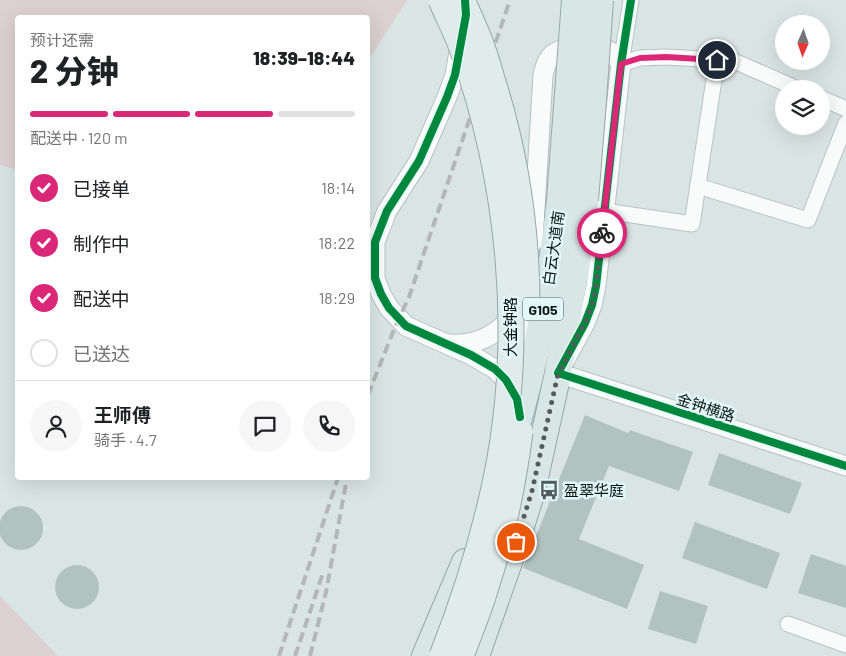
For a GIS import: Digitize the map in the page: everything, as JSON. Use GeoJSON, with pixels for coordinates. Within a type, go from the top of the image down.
{"type":"FeatureCollection","features":[{"type":"Feature","properties":{"kind":"highway","name":"白云大道南"},"geometry":{"type":"LineString","coordinates":[[425,656],[486,514],[520,417],[542,318],[555,237],[583,204],[575,0]]}},
{"type":"Feature","properties":{"kind":"highway","name":"白云大道南"},"geometry":{"type":"LineString","coordinates":[[476,656],[526,514],[558,374],[578,255],[593,101],[600,0]]}},
{"type":"Feature","properties":{"kind":"main road","name":"大金钟路"},"geometry":{"type":"LineString","coordinates":[[441,0],[462,47],[482,109],[492,150],[506,242],[511,330],[506,405],[496,477],[469,584],[442,656]]}},
{"type":"Feature","properties":{"kind":"main road","name":"大金钟路"},"geometry":{"type":"LineString","coordinates":[[461,656],[485,590],[505,517],[515,468],[522,417],[527,338],[525,251],[522,218],[513,165],[498,96],[480,40],[464,0]]}},
{"type":"Feature","properties":{"kind":"street"},"geometry":{"type":"LineString","coordinates":[[430,0],[442,21],[453,54],[455,74]]}},
{"type":"Feature","properties":{"kind":"street"},"geometry":{"type":"LineString","coordinates":[[464,0],[466,15],[455,74],[447,97],[418,160],[387,211],[375,242],[375,278],[389,308],[406,326],[471,355],[495,369],[506,380],[517,399],[520,417]]}},
{"type":"Feature","properties":{"kind":"street"},"geometry":{"type":"LineString","coordinates":[[631,0],[621,64],[583,204],[692,224],[717,60]]}},
{"type":"Feature","properties":{"kind":"street"},"geometry":{"type":"LineString","coordinates":[[520,417],[546,62],[552,54],[564,49],[582,48],[608,51],[616,56],[621,64]]}},
{"type":"Feature","properties":{"kind":"street"},"geometry":{"type":"LineString","coordinates":[[621,64],[640,58],[666,57],[734,61],[777,80]]}},
{"type":"Feature","properties":{"kind":"street"},"geometry":{"type":"LineString","coordinates":[[830,102],[846,109]]}},
{"type":"Feature","properties":{"kind":"street"},"geometry":{"type":"LineString","coordinates":[[698,186],[808,220],[846,123]]}},
{"type":"Feature","properties":{"kind":"street"},"geometry":{"type":"LineString","coordinates":[[446,344],[462,345],[480,341],[498,331],[529,301]]}},
{"type":"Feature","properties":{"kind":"street","name":"金钟横路"},"geometry":{"type":"LineString","coordinates":[[558,374],[846,466]]}},
{"type":"Feature","properties":{"kind":"street"},"geometry":{"type":"LineString","coordinates":[[788,624],[846,645]]}},
{"type":"Feature","properties":{"kind":"shaded area"},"geometry":{"type":"Polygon","coordinates":[[[0,0],[407,0],[370,58],[370,15],[15,15],[15,169],[0,165],[0,0]]]}},
{"type":"Feature","properties":{"kind":"shaded area"},"geometry":{"type":"Polygon","coordinates":[[[0,596],[58,656],[0,656],[0,596]]]}},
{"type":"Feature","properties":{"kind":"building"},"geometry":{"type":"Polygon","coordinates":[[[585,415],[628,433],[630,430],[693,452],[679,491],[609,466],[579,539],[644,565],[627,609],[523,568],[585,415]]]}},
{"type":"Feature","properties":{"kind":"building"},"geometry":{"type":"Polygon","coordinates":[[[719,453],[802,483],[790,514],[708,485],[719,453]]]}},
{"type":"Feature","properties":{"kind":"building"},"geometry":{"type":"Polygon","coordinates":[[[17,506],[25,506],[37,512],[43,528],[37,544],[25,550],[17,550],[5,544],[-1,532],[-1,524],[5,512],[17,506]]]}},
{"type":"Feature","properties":{"kind":"building"},"geometry":{"type":"Polygon","coordinates":[[[695,522],[780,553],[767,589],[682,558],[695,522]]]}},
{"type":"Feature","properties":{"kind":"building"},"geometry":{"type":"Polygon","coordinates":[[[811,554],[846,566],[846,608],[798,593],[811,554]]]}},
{"type":"Feature","properties":{"kind":"building"},"geometry":{"type":"Polygon","coordinates":[[[81,565],[93,571],[98,578],[98,596],[93,603],[86,608],[73,609],[65,606],[58,599],[55,583],[58,575],[65,568],[81,565]]]}},
{"type":"Feature","properties":{"kind":"building"},"geometry":{"type":"Polygon","coordinates":[[[660,591],[708,606],[696,644],[648,629],[660,591]]]}},
{"type":"Feature","properties":{"kind":"railway"},"geometry":{"type":"LineString","coordinates":[[370,390],[409,297],[510,0]]}},
{"type":"Feature","properties":{"kind":"railway"},"geometry":{"type":"LineString","coordinates":[[279,656],[337,480]]}},
{"type":"Feature","properties":{"kind":"railway"},"geometry":{"type":"LineString","coordinates":[[310,656],[326,592],[347,480]]}},
{"type":"Feature","properties":{"kind":"railway"},"geometry":{"type":"LineString","coordinates":[[295,656],[323,573]]}},
{"type":"Feature","properties":{"kind":"cycle path"},"geometry":{"type":"LineString","coordinates":[[465,0],[466,15],[455,75],[419,161],[387,211],[375,242],[375,278],[389,308],[406,326],[471,355],[495,369],[506,380],[517,399],[520,417]]}},
{"type":"Feature","properties":{"kind":"cycle path"},"geometry":{"type":"LineString","coordinates":[[631,0],[621,64],[596,286],[592,305],[585,323],[558,373],[846,466]]}},
{"type":"Feature","properties":{"kind":"way so far"},"geometry":{"type":"LineString","coordinates":[[516,542],[532,491],[558,374],[585,323],[592,305],[602,233]]}},
{"type":"Feature","properties":{"kind":"place","name":"盈翠华庭"},"geometry":{"type":"Point","coordinates":[549,490]}},
{"type":"Feature","properties":{"kind":"route"},"geometry":{"type":"LineString","coordinates":[[602,233],[621,64],[640,58],[666,57],[717,60]]}}]}
